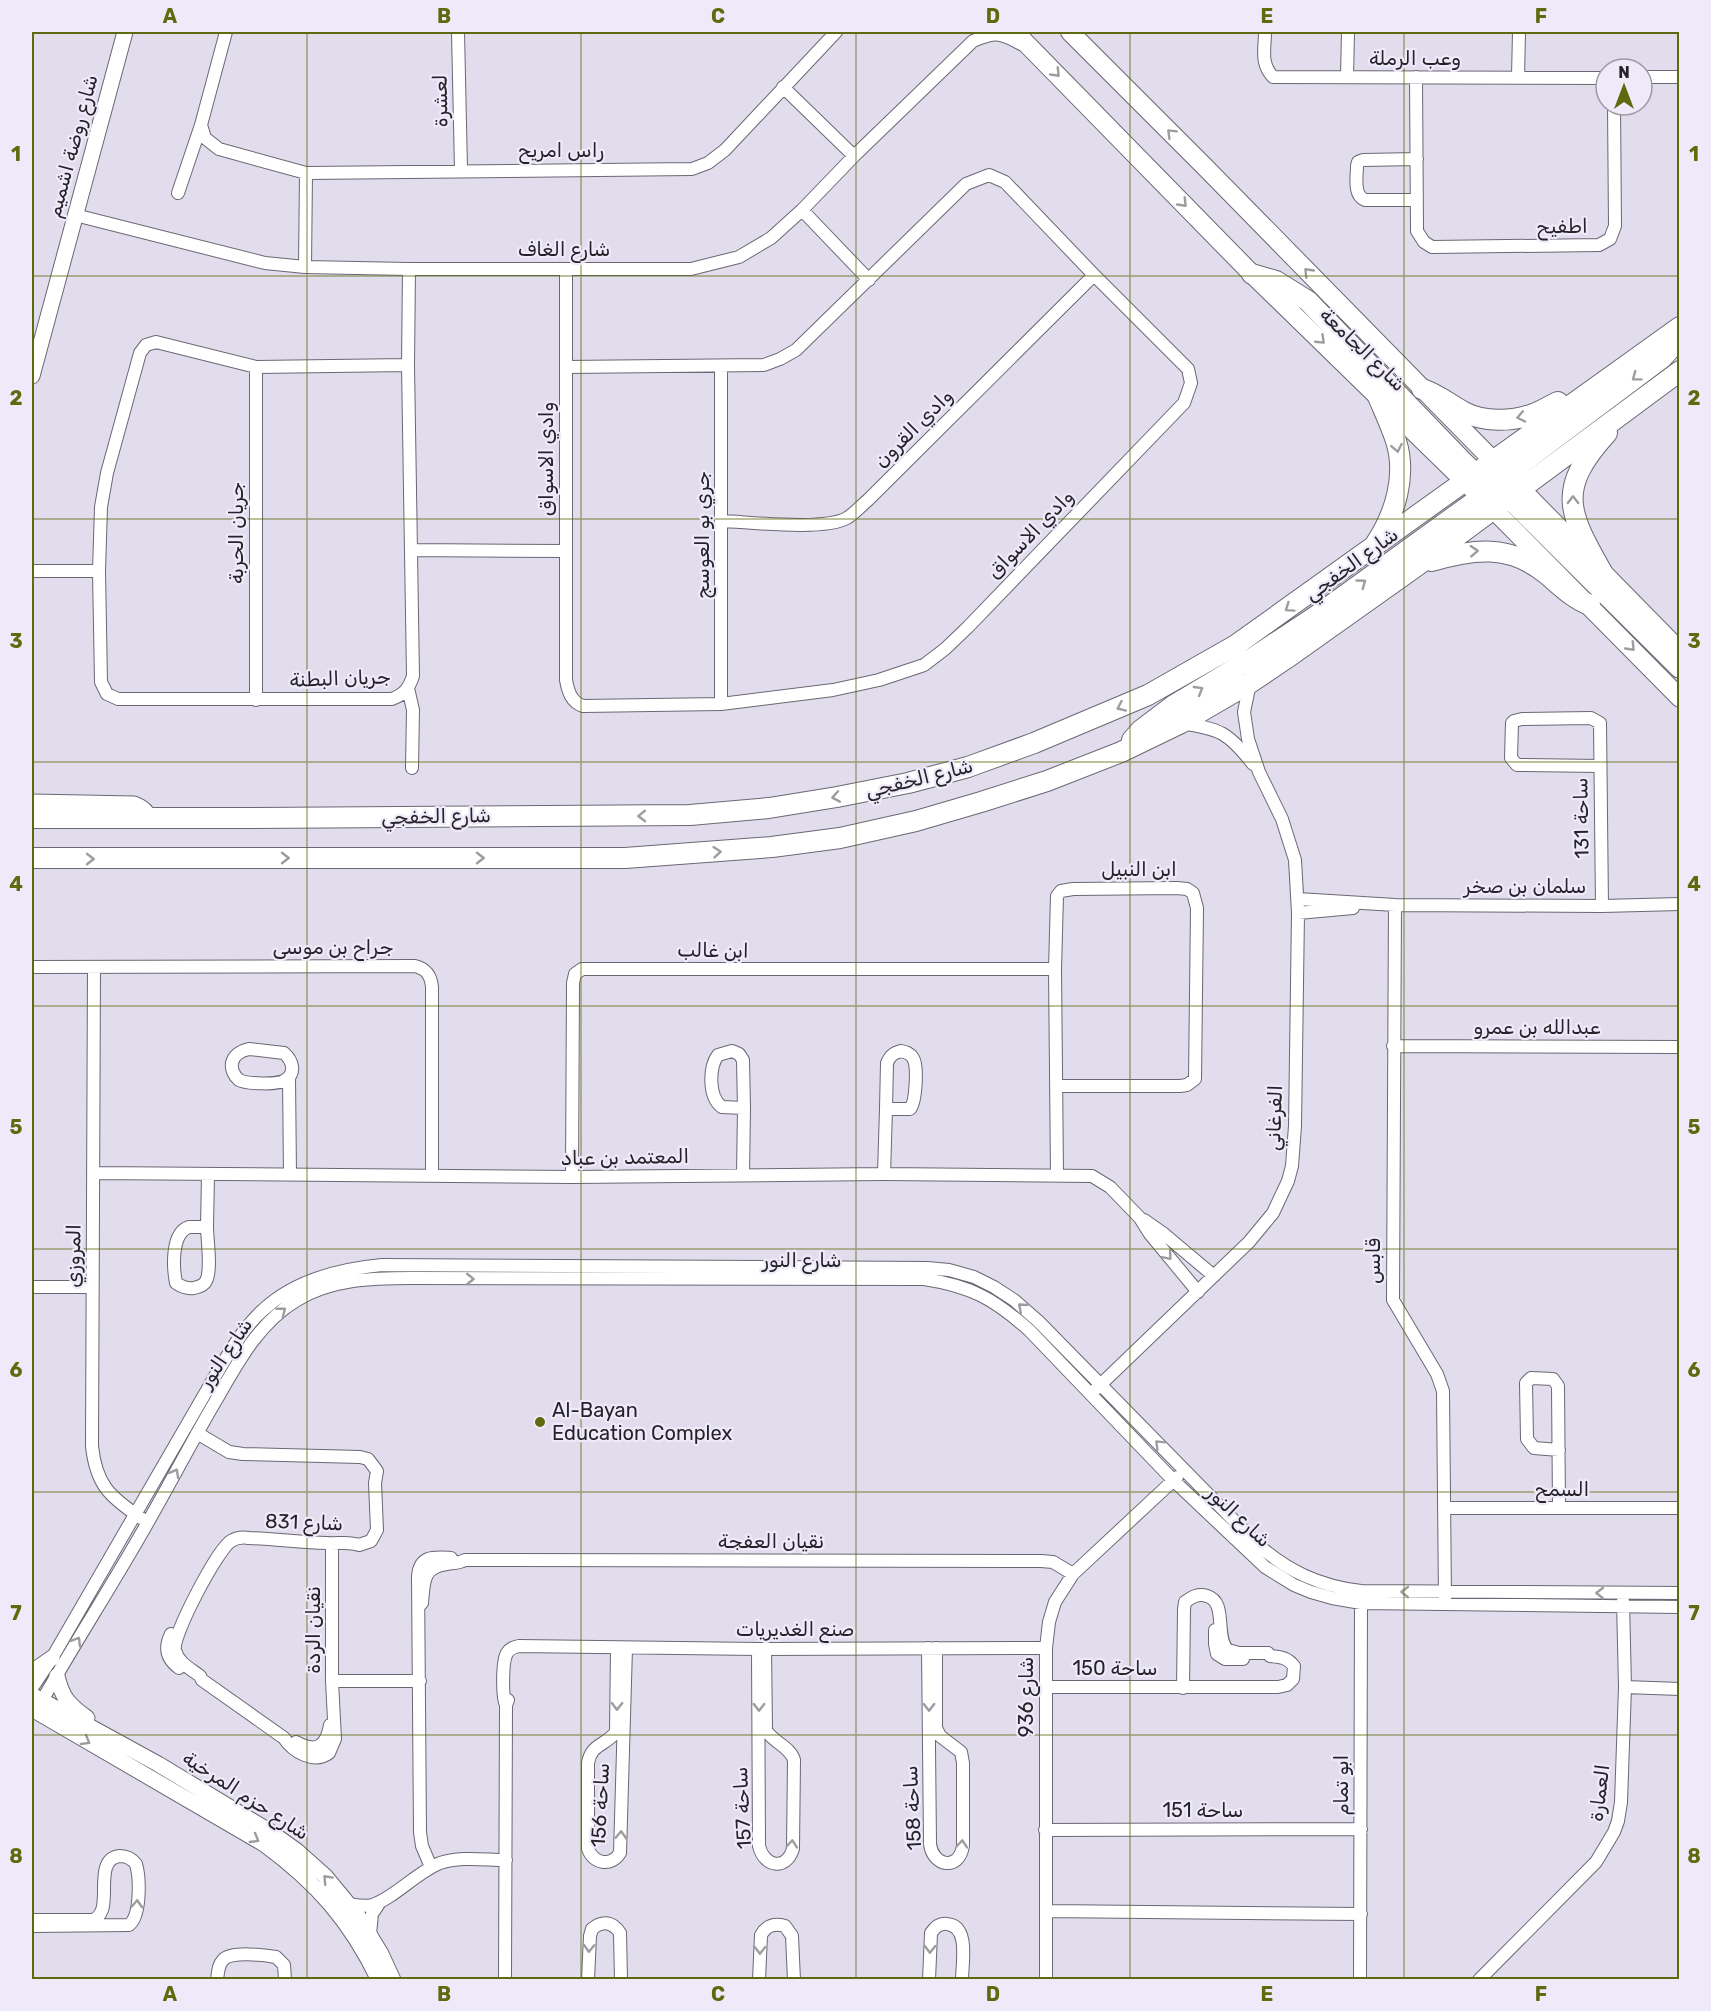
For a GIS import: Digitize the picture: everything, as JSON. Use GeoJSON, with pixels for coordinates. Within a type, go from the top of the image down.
{"type":"FeatureCollection","features":[{"type":"Feature","properties":{"kind":"highway"},"geometry":{"type":"LineString","coordinates":[[1252,274],[1288,286],[1308,301],[1493,489],[1680,668]]}},
{"type":"Feature","properties":{"kind":"highway","name":"شارع الخفجي"},"geometry":{"type":"LineString","coordinates":[[32,858],[625,858],[772,847],[840,838],[916,821],[1047,781],[1121,752],[1180,723],[1250,683],[1418,565],[1493,489],[1492,461],[1680,327]]}},
{"type":"Feature","properties":{"kind":"highway"},"geometry":{"type":"LineString","coordinates":[[1121,752],[1141,730],[1168,709],[1300,627],[1493,489],[1662,358],[1680,338]]}},
{"type":"Feature","properties":{"kind":"highway","name":"شارع الخفجي"},"geometry":{"type":"LineString","coordinates":[[32,818],[690,815],[769,808],[908,783],[968,767],[1023,747],[1148,695],[1236,645],[1371,550],[1493,489],[1623,412],[1680,371]]}},
{"type":"Feature","properties":{"kind":"highway"},"geometry":{"type":"LineString","coordinates":[[1422,389],[1474,416],[1498,420],[1522,418],[1561,402],[1576,400]]}},
{"type":"Feature","properties":{"kind":"highway"},"geometry":{"type":"LineString","coordinates":[[1371,550],[1393,512],[1401,473],[1397,443],[1377,393]]}},
{"type":"Feature","properties":{"kind":"highway"},"geometry":{"type":"LineString","coordinates":[[1602,572],[1576,522],[1572,494],[1580,469],[1623,412]]}},
{"type":"Feature","properties":{"kind":"highway"},"geometry":{"type":"LineString","coordinates":[[1418,565],[1461,552],[1507,553],[1532,562],[1577,599],[1590,605]]}},
{"type":"Feature","properties":{"kind":"main road","name":"شارع الجامعة"},"geometry":{"type":"LineString","coordinates":[[1016,32],[1252,274],[1377,393],[1493,489],[1602,572],[1680,651]]}},
{"type":"Feature","properties":{"kind":"main road","name":"شارع الجامعة"},"geometry":{"type":"LineString","coordinates":[[1070,32],[1198,159],[1492,461]]}},
{"type":"Feature","properties":{"kind":"main road","name":"شارع الجامعة"},"geometry":{"type":"LineString","coordinates":[[1493,489],[1590,605],[1680,698]]}},
{"type":"Feature","properties":{"kind":"street","name":"شارع روضة اشميم"},"geometry":{"type":"LineString","coordinates":[[32,376],[125,32]]}},
{"type":"Feature","properties":{"kind":"street"},"geometry":{"type":"LineString","coordinates":[[178,193],[201,125],[226,32]]}},
{"type":"Feature","properties":{"kind":"street","name":"لعشرة"},"geometry":{"type":"LineString","coordinates":[[458,32],[461,170]]}},
{"type":"Feature","properties":{"kind":"street","name":"راس امريح"},"geometry":{"type":"LineString","coordinates":[[201,125],[205,138],[219,149],[306,173],[692,169],[708,163],[725,150],[836,32]]}},
{"type":"Feature","properties":{"kind":"street","name":"وعب الرملة"},"geometry":{"type":"LineString","coordinates":[[1265,32],[1264,60],[1266,69],[1273,77],[1594,78]]}},
{"type":"Feature","properties":{"kind":"street"},"geometry":{"type":"LineString","coordinates":[[1347,77],[1348,32]]}},
{"type":"Feature","properties":{"kind":"street"},"geometry":{"type":"LineString","coordinates":[[1518,77],[1519,32]]}},
{"type":"Feature","properties":{"kind":"street","name":"شارع الغاف"},"geometry":{"type":"LineString","coordinates":[[75,215],[265,264],[409,269],[691,269],[739,257],[771,238],[802,210],[974,36],[991,33],[1003,34],[1037,53]]}},
{"type":"Feature","properties":{"kind":"street","name":"اطفيح"},"geometry":{"type":"LineString","coordinates":[[1416,77],[1418,231],[1424,242],[1432,247],[1599,245],[1610,239],[1615,226],[1614,117]]}},
{"type":"Feature","properties":{"kind":"street"},"geometry":{"type":"LineString","coordinates":[[1654,77],[1680,77]]}},
{"type":"Feature","properties":{"kind":"street"},"geometry":{"type":"LineString","coordinates":[[783,87],[854,156]]}},
{"type":"Feature","properties":{"kind":"street"},"geometry":{"type":"LineString","coordinates":[[1417,159],[1363,160],[1358,162],[1357,166],[1357,194],[1360,198],[1365,200],[1417,200]]}},
{"type":"Feature","properties":{"kind":"street"},"geometry":{"type":"LineString","coordinates":[[305,267],[306,173]]}},
{"type":"Feature","properties":{"kind":"street","name":"وادي الاسواق"},"geometry":{"type":"LineString","coordinates":[[566,269],[565,551],[566,680],[568,692],[574,701],[583,706],[721,704],[833,690],[879,680],[924,665],[968,627],[1184,403],[1191,383],[1188,369],[1005,182],[989,176],[966,184],[796,350],[780,359],[764,365],[566,367]]}},
{"type":"Feature","properties":{"kind":"street"},"geometry":{"type":"LineString","coordinates":[[802,210],[869,280]]}},
{"type":"Feature","properties":{"kind":"street","name":"جريان البطنة"},"geometry":{"type":"LineString","coordinates":[[408,365],[256,367],[156,342],[146,345],[140,353],[107,473],[101,507],[99,571],[101,682],[107,694],[118,699],[392,699],[402,695],[408,688],[413,676],[408,365],[409,269]]}},
{"type":"Feature","properties":{"kind":"street","name":"وادي القرون"},"geometry":{"type":"LineString","coordinates":[[722,521],[811,525],[846,519],[868,500],[1094,275]]}},
{"type":"Feature","properties":{"kind":"street","name":"جري بو العوسج"},"geometry":{"type":"LineString","coordinates":[[721,366],[721,704]]}},
{"type":"Feature","properties":{"kind":"street","name":"جريان الحربة"},"geometry":{"type":"LineString","coordinates":[[256,367],[256,700]]}},
{"type":"Feature","properties":{"kind":"street"},"geometry":{"type":"LineString","coordinates":[[411,550],[565,551]]}},
{"type":"Feature","properties":{"kind":"street"},"geometry":{"type":"LineString","coordinates":[[32,571],[99,571]]}},
{"type":"Feature","properties":{"kind":"street","name":"الفرغاني"},"geometry":{"type":"LineString","coordinates":[[1091,1394],[1249,1242],[1273,1214],[1292,1166],[1295,1126],[1298,913],[1295,860],[1282,819],[1259,772],[1248,739],[1244,712],[1250,683]]}},
{"type":"Feature","properties":{"kind":"street"},"geometry":{"type":"LineString","coordinates":[[408,688],[413,710],[412,768]]}},
{"type":"Feature","properties":{"kind":"street","name":"ساحة 131"},"geometry":{"type":"LineString","coordinates":[[1600,766],[1517,765],[1511,758],[1512,723],[1522,718],[1595,718],[1600,723],[1602,906]]}},
{"type":"Feature","properties":{"kind":"street","name":"الفرغاني"},"geometry":{"type":"LineString","coordinates":[[1180,723],[1209,727],[1227,735],[1259,772]]}},
{"type":"Feature","properties":{"kind":"street"},"geometry":{"type":"LineString","coordinates":[[32,802],[134,804],[147,812],[150,818]]}},
{"type":"Feature","properties":{"kind":"street","name":"ابن النبيل"},"geometry":{"type":"LineString","coordinates":[[1057,1086],[1180,1086],[1195,1079],[1197,908],[1193,893],[1187,889],[1177,888],[1066,889],[1060,891],[1056,902],[1057,1174]]}},
{"type":"Feature","properties":{"kind":"street","name":"سلمان بن صخر"},"geometry":{"type":"LineString","coordinates":[[1298,899],[1395,905],[1680,904]]}},
{"type":"Feature","properties":{"kind":"street","name":"سلمان بن صخر"},"geometry":{"type":"LineString","coordinates":[[1298,913],[1357,908],[1370,904]]}},
{"type":"Feature","properties":{"kind":"street","name":"قابس"},"geometry":{"type":"LineString","coordinates":[[1395,905],[1393,1300],[1437,1374],[1443,1391],[1445,1598]]}},
{"type":"Feature","properties":{"kind":"street","name":"جراح بن موسى"},"geometry":{"type":"LineString","coordinates":[[32,967],[415,966],[422,968],[428,973],[432,987],[432,1176]]}},
{"type":"Feature","properties":{"kind":"street","name":"المروزي"},"geometry":{"type":"LineString","coordinates":[[94,967],[93,1461],[97,1474],[108,1492],[122,1506],[148,1523]]}},
{"type":"Feature","properties":{"kind":"street","name":"ابن غالب"},"geometry":{"type":"LineString","coordinates":[[572,1177],[573,983],[575,974],[582,969],[1056,969]]}},
{"type":"Feature","properties":{"kind":"street","name":"عبدالله بن عمرو"},"geometry":{"type":"LineString","coordinates":[[1393,1047],[1680,1047]]}},
{"type":"Feature","properties":{"kind":"street"},"geometry":{"type":"LineString","coordinates":[[289,1077],[284,1082],[277,1083],[247,1082],[239,1079],[233,1073],[234,1057],[241,1051],[249,1049],[277,1051],[289,1057],[292,1064],[289,1077],[290,1175]]}},
{"type":"Feature","properties":{"kind":"street"},"geometry":{"type":"LineString","coordinates":[[743,1175],[744,1108],[743,1060],[739,1054],[732,1051],[718,1055],[712,1068],[715,1098],[722,1107],[744,1108]]}},
{"type":"Feature","properties":{"kind":"street"},"geometry":{"type":"LineString","coordinates":[[884,1174],[887,1063],[889,1057],[894,1053],[907,1052],[915,1062],[915,1102],[910,1109],[886,1109]]}},
{"type":"Feature","properties":{"kind":"street","name":"المعتمد بن عباد"},"geometry":{"type":"LineString","coordinates":[[93,1173],[572,1177],[884,1174],[1092,1176],[1102,1180],[1140,1218],[1164,1234],[1214,1276]]}},
{"type":"Feature","properties":{"kind":"street"},"geometry":{"type":"LineString","coordinates":[[207,1227],[189,1227],[183,1229],[178,1235],[174,1276],[176,1284],[183,1288],[201,1286],[208,1274],[208,1174]]}},
{"type":"Feature","properties":{"kind":"street","name":"المعتمد بن عباد"},"geometry":{"type":"LineString","coordinates":[[1140,1218],[1150,1234],[1198,1292]]}},
{"type":"Feature","properties":{"kind":"street","name":"شارع النور"},"geometry":{"type":"LineString","coordinates":[[32,1688],[52,1658],[243,1332],[262,1310],[291,1289],[323,1276],[357,1267],[382,1265],[927,1268],[958,1272],[984,1282],[1014,1300],[1038,1321],[1256,1543],[1283,1566],[1312,1580],[1361,1597]]}},
{"type":"Feature","properties":{"kind":"street"},"geometry":{"type":"LineString","coordinates":[[699,1266],[699,1280]]}},
{"type":"Feature","properties":{"kind":"street","name":"شارع النور"},"geometry":{"type":"LineString","coordinates":[[35,1705],[57,1676],[253,1340],[272,1320],[297,1300],[326,1287],[357,1280],[382,1278],[924,1279],[950,1283],[988,1298],[1006,1310],[1029,1330],[1173,1480],[1256,1559],[1278,1576],[1311,1592],[1332,1598],[1680,1593]]}},
{"type":"Feature","properties":{"kind":"street"},"geometry":{"type":"LineString","coordinates":[[32,1287],[92,1287]]}},
{"type":"Feature","properties":{"kind":"street"},"geometry":{"type":"LineString","coordinates":[[1559,1450],[1534,1448],[1527,1439],[1526,1383],[1531,1378],[1551,1378],[1557,1383],[1559,1450],[1559,1508]]}},
{"type":"Feature","properties":{"kind":"street","name":"شارع 831"},"geometry":{"type":"LineString","coordinates":[[197,1433],[229,1452],[328,1457],[363,1464],[370,1471],[375,1483],[377,1530],[371,1541],[359,1545],[254,1539],[232,1547],[211,1569]]}},
{"type":"Feature","properties":{"kind":"street","name":"شارع 936"},"geometry":{"type":"LineString","coordinates":[[1046,1980],[1046,1648],[1049,1622],[1055,1602],[1074,1574],[1185,1471]]}},
{"type":"Feature","properties":{"kind":"street","name":"السمح"},"geometry":{"type":"LineString","coordinates":[[1444,1508],[1680,1508]]}},
{"type":"Feature","properties":{"kind":"street","name":"نقيان الردة"},"geometry":{"type":"LineString","coordinates":[[211,1569],[186,1614],[176,1641],[176,1651],[182,1663],[202,1680],[284,1738],[308,1748],[318,1747],[328,1736],[333,1716],[332,1544]]}},
{"type":"Feature","properties":{"kind":"street","name":"نقيان العفجة"},"geometry":{"type":"LineString","coordinates":[[430,1867],[422,1846],[420,1832],[420,1605],[424,1580],[429,1570],[442,1564],[465,1560],[1041,1561],[1053,1562],[1074,1574]]}},
{"type":"Feature","properties":{"kind":"street","name":"العمارة"},"geometry":{"type":"LineString","coordinates":[[1479,1980],[1580,1880],[1596,1862],[1614,1832],[1621,1802],[1625,1687],[1623,1594]]}},
{"type":"Feature","properties":{"kind":"street","name":"ساحة 150"},"geometry":{"type":"LineString","coordinates":[[1046,1687],[1183,1688],[1269,1687],[1287,1685],[1293,1679],[1294,1666],[1283,1657],[1239,1659],[1221,1657],[1217,1654],[1215,1644],[1217,1603],[1213,1598],[1197,1595],[1185,1602],[1183,1688]]}},
{"type":"Feature","properties":{"kind":"street","name":"ابو تمام"},"geometry":{"type":"LineString","coordinates":[[1360,1980],[1361,1597]]}},
{"type":"Feature","properties":{"kind":"street","name":"شارع النور"},"geometry":{"type":"LineString","coordinates":[[1445,1598],[1623,1608],[1680,1607]]}},
{"type":"Feature","properties":{"kind":"street","name":"صنع الغديريات"},"geometry":{"type":"LineString","coordinates":[[505,1980],[506,1705],[508,1704],[513,1657],[522,1652],[544,1647],[1046,1648]]}},
{"type":"Feature","properties":{"kind":"street","name":"ساحة 156"},"geometry":{"type":"LineString","coordinates":[[622,1648],[623,1756],[620,1853],[616,1859],[608,1863],[599,1862],[591,1857],[588,1849],[588,1763],[591,1752],[613,1736],[616,1728],[622,1648]]}},
{"type":"Feature","properties":{"kind":"street","name":"ساحة 158"},"geometry":{"type":"LineString","coordinates":[[932,1648],[936,1728],[940,1736],[961,1752],[963,1763],[963,1846],[960,1858],[955,1862],[940,1862],[931,1852],[929,1756],[932,1648]]}},
{"type":"Feature","properties":{"kind":"street","name":"ساحة 157"},"geometry":{"type":"LineString","coordinates":[[762,1649],[767,1733],[791,1753],[794,1760],[792,1849],[785,1861],[773,1864],[765,1860],[759,1846],[762,1649]]}},
{"type":"Feature","properties":{"kind":"street"},"geometry":{"type":"LineString","coordinates":[[32,1672],[52,1658]]}},
{"type":"Feature","properties":{"kind":"street"},"geometry":{"type":"LineString","coordinates":[[57,1676],[61,1693],[72,1707],[120,1743]]}},
{"type":"Feature","properties":{"kind":"street"},"geometry":{"type":"LineString","coordinates":[[332,1681],[420,1681]]}},
{"type":"Feature","properties":{"kind":"street"},"geometry":{"type":"LineString","coordinates":[[1625,1687],[1680,1689]]}},
{"type":"Feature","properties":{"kind":"street","name":"شارع حزم المرخية"},"geometry":{"type":"LineString","coordinates":[[35,1705],[120,1743],[259,1825],[297,1851],[325,1876],[349,1904],[370,1934],[393,1980]]}},
{"type":"Feature","properties":{"kind":"street","name":"شارع حزم المرخية"},"geometry":{"type":"LineString","coordinates":[[35,1705],[264,1844],[290,1864],[317,1888],[340,1914],[364,1948],[379,1980]]}},
{"type":"Feature","properties":{"kind":"street"},"geometry":{"type":"LineString","coordinates":[[759,1753],[767,1746],[777,1742]]}},
{"type":"Feature","properties":{"kind":"street"},"geometry":{"type":"LineString","coordinates":[[929,1756],[935,1749],[947,1742]]}},
{"type":"Feature","properties":{"kind":"street"},"geometry":{"type":"LineString","coordinates":[[602,1744],[614,1748],[623,1756]]}},
{"type":"Feature","properties":{"kind":"street","name":"ساحة 151"},"geometry":{"type":"LineString","coordinates":[[1045,1830],[1361,1830]]}},
{"type":"Feature","properties":{"kind":"street"},"geometry":{"type":"LineString","coordinates":[[32,1920],[93,1920],[100,1915],[103,1905],[106,1865],[116,1857],[124,1856],[131,1859],[137,1868],[136,1916],[129,1925],[32,1926]]}},
{"type":"Feature","properties":{"kind":"street"},"geometry":{"type":"LineString","coordinates":[[370,1934],[372,1914],[380,1902],[430,1867],[457,1860],[506,1860]]}},
{"type":"Feature","properties":{"kind":"street"},"geometry":{"type":"LineString","coordinates":[[349,1904],[366,1905],[380,1902]]}},
{"type":"Feature","properties":{"kind":"street"},"geometry":{"type":"LineString","coordinates":[[103,1905],[108,1920],[113,1926]]}},
{"type":"Feature","properties":{"kind":"street"},"geometry":{"type":"LineString","coordinates":[[1046,1911],[1361,1914]]}},
{"type":"Feature","properties":{"kind":"street"},"geometry":{"type":"LineString","coordinates":[[588,1980],[590,1936],[597,1924],[604,1923],[611,1924],[620,1933],[621,1980]]}},
{"type":"Feature","properties":{"kind":"street"},"geometry":{"type":"LineString","coordinates":[[759,1980],[761,1935],[769,1925],[778,1924],[785,1926],[792,1936],[794,1980]]}},
{"type":"Feature","properties":{"kind":"street"},"geometry":{"type":"LineString","coordinates":[[929,1980],[931,1933],[942,1924],[950,1924],[956,1927],[962,1935],[962,1980]]}},
{"type":"Feature","properties":{"kind":"street"},"geometry":{"type":"LineString","coordinates":[[218,1980],[223,1960],[239,1955],[276,1957],[284,1965],[285,1980]]}},
{"type":"Feature","properties":{"kind":"street"},"geometry":{"type":"LineString","coordinates":[[223,1980],[226,1969],[240,1961],[271,1963],[278,1971],[279,1980]]}},
{"type":"Feature","properties":{"kind":"place","name":"Al-Bayan Education Complex"},"geometry":{"type":"Point","coordinates":[540,1422]}}]}
